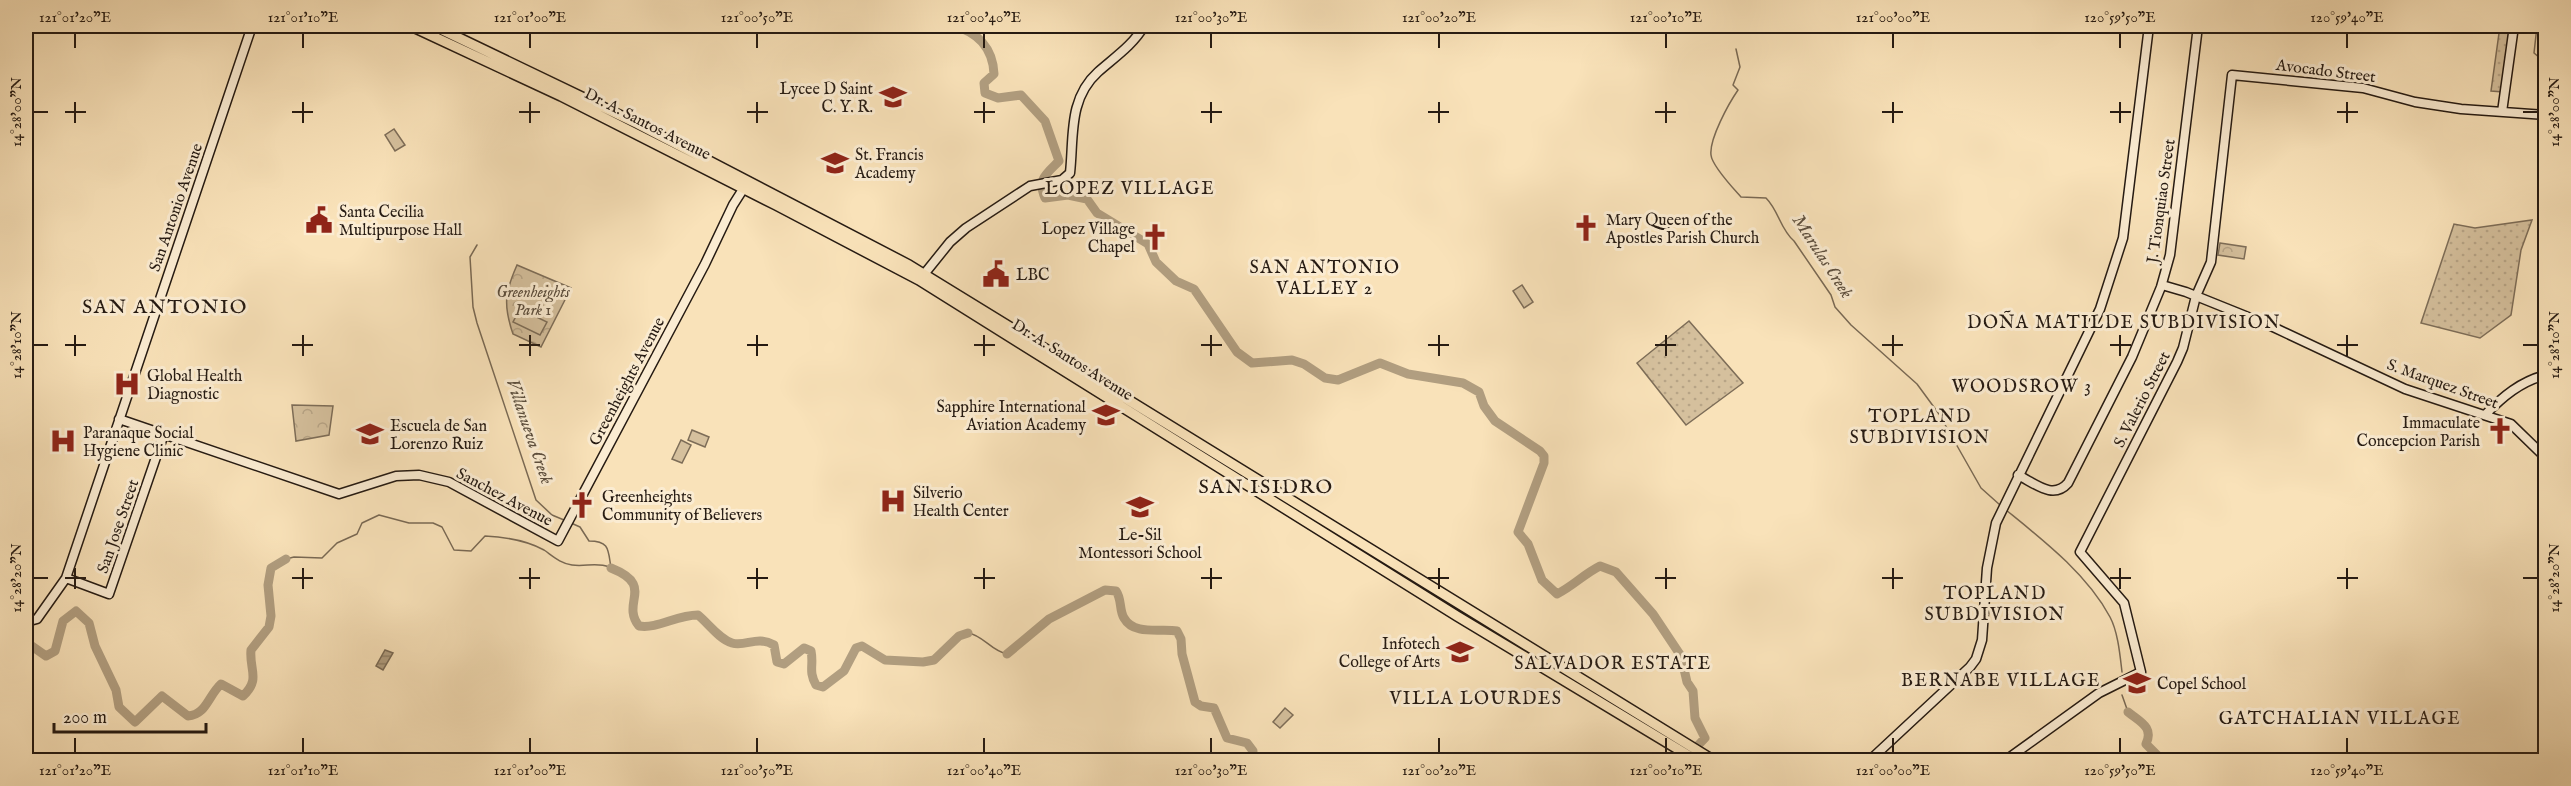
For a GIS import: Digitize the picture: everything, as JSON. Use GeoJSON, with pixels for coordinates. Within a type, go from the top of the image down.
{"type":"FeatureCollection","features":[{"type":"Feature","properties":{"kind":"main road","name":"Dr. A. Santos Avenue"},"geometry":{"type":"LineString","coordinates":[[411,26],[746,184]]}},
{"type":"Feature","properties":{"kind":"main road","name":"Dr. A. Santos Avenue"},"geometry":{"type":"LineString","coordinates":[[434,26],[565,88],[921,277],[1047,354],[1457,616],[1689,750],[1698,758],[1713,760]]}},
{"type":"Feature","properties":{"kind":"street","name":"San Antonio Avenue"},"geometry":{"type":"LineString","coordinates":[[26,622],[37,619],[66,578],[252,26]]}},
{"type":"Feature","properties":{"kind":"street"},"geometry":{"type":"LineString","coordinates":[[921,277],[956,235],[1030,186],[1066,177],[1070,173],[1074,118],[1082,92],[1096,73],[1129,46],[1144,26]]}},
{"type":"Feature","properties":{"kind":"street"},"geometry":{"type":"LineString","coordinates":[[1870,760],[1958,679],[1976,659],[1982,640],[1988,560],[1996,523],[2088,335],[2110,281],[2123,238],[2149,26]]}},
{"type":"Feature","properties":{"kind":"street","name":"J. Tionquiao Street"},"geometry":{"type":"LineString","coordinates":[[2018,475],[2052,492],[2059,492],[2068,483],[2132,357],[2162,286],[2170,255],[2198,26]]}},
{"type":"Feature","properties":{"kind":"street"},"geometry":{"type":"LineString","coordinates":[[2502,112],[2514,26]]}},
{"type":"Feature","properties":{"kind":"street","name":"Avocado Street"},"geometry":{"type":"LineString","coordinates":[[2232,75],[2363,88],[2415,102],[2546,115]]}},
{"type":"Feature","properties":{"kind":"street","name":"S. Valerio Street"},"geometry":{"type":"LineString","coordinates":[[2006,760],[2099,693],[2141,672],[2124,603],[2080,552],[2177,362],[2183,348],[2192,295],[2211,262],[2232,75]]}},
{"type":"Feature","properties":{"kind":"street","name":"Greenheights Avenue"},"geometry":{"type":"LineString","coordinates":[[558,541],[720,234],[725,220],[746,184]]}},
{"type":"Feature","properties":{"kind":"street","name":"S. Marquez Street"},"geometry":{"type":"LineString","coordinates":[[2162,286],[2192,295],[2273,327],[2405,388],[2511,423],[2546,458]]}},
{"type":"Feature","properties":{"kind":"street"},"geometry":{"type":"LineString","coordinates":[[2485,415],[2510,392],[2531,379],[2546,375]]}},
{"type":"Feature","properties":{"kind":"street","name":"Sanchez Avenue"},"geometry":{"type":"LineString","coordinates":[[119,420],[339,494],[396,476],[435,477],[449,482],[558,541]]}},
{"type":"Feature","properties":{"kind":"street","name":"San Jose Street"},"geometry":{"type":"LineString","coordinates":[[66,578],[110,594],[164,434]]}},
{"type":"Feature","properties":{"kind":"green space"},"geometry":{"type":"Polygon","coordinates":[[[2500,26],[2512,26],[2503,92],[2491,91],[2500,26]]]}},
{"type":"Feature","properties":{"kind":"green space"},"geometry":{"type":"Polygon","coordinates":[[[394,129],[405,145],[395,151],[385,135],[394,129]]]}},
{"type":"Feature","properties":{"kind":"green space"},"geometry":{"type":"Polygon","coordinates":[[[2532,220],[2521,250],[2511,315],[2480,338],[2421,323],[2454,224],[2475,228],[2532,220]]]}},
{"type":"Feature","properties":{"kind":"green space"},"geometry":{"type":"Polygon","coordinates":[[[2220,243],[2246,247],[2244,259],[2218,255],[2220,243]]]}},
{"type":"Feature","properties":{"kind":"green space","name":"Greenheights Park 1"},"geometry":{"type":"Polygon","coordinates":[[[517,265],[571,288],[541,347],[513,334],[510,324],[507,299],[517,265]]]}},
{"type":"Feature","properties":{"kind":"green space"},"geometry":{"type":"Polygon","coordinates":[[[1522,285],[1533,302],[1524,308],[1513,291],[1522,285]]]}},
{"type":"Feature","properties":{"kind":"green space"},"geometry":{"type":"Polygon","coordinates":[[[520,309],[547,322],[540,335],[513,322],[520,309]]]}},
{"type":"Feature","properties":{"kind":"green space"},"geometry":{"type":"Polygon","coordinates":[[[1689,321],[1743,383],[1686,425],[1637,363],[1689,321]]]}},
{"type":"Feature","properties":{"kind":"green space"},"geometry":{"type":"Polygon","coordinates":[[[292,405],[333,406],[329,435],[296,441],[292,405]]]}},
{"type":"Feature","properties":{"kind":"green space"},"geometry":{"type":"Polygon","coordinates":[[[692,430],[709,437],[705,447],[688,440],[692,430]]]}},
{"type":"Feature","properties":{"kind":"green space"},"geometry":{"type":"Polygon","coordinates":[[[681,440],[691,445],[682,463],[672,459],[681,440]]]}},
{"type":"Feature","properties":{"kind":"green space"},"geometry":{"type":"Polygon","coordinates":[[[1285,708],[1293,715],[1280,728],[1273,722],[1285,708]]]}},
{"type":"Feature","properties":{"kind":"shaded area"},"geometry":{"type":"Polygon","coordinates":[[[385,650],[393,653],[383,670],[376,666],[385,650]]]}},
{"type":"Feature","properties":{"kind":"waterway"},"geometry":{"type":"LineString","coordinates":[[953,26],[962,28],[976,37],[991,56],[994,74],[984,83],[985,93],[998,98],[1021,95],[1045,121],[1059,161],[1042,181],[1045,198],[1068,195],[1087,199],[1097,213],[1148,244],[1156,262],[1176,281],[1194,289],[1237,352],[1252,363],[1292,360],[1304,364],[1325,378],[1338,380],[1380,363],[1408,374],[1463,383],[1479,392],[1484,406],[1495,421],[1540,451],[1544,456],[1544,463],[1518,532],[1528,544],[1542,580],[1557,594],[1600,566],[1616,572],[1653,614],[1681,656],[1687,682],[1693,691],[1695,718],[1705,738],[1684,760]]}},
{"type":"Feature","properties":{"kind":"waterway"},"geometry":{"type":"LineString","coordinates":[[2537,26],[2534,53],[2546,63]]}},
{"type":"Feature","properties":{"kind":"waterway","name":"Marulas Creek"},"geometry":{"type":"LineString","coordinates":[[1736,49],[1740,67],[1733,85],[1738,90],[1716,131],[1711,148],[1712,160],[1723,177],[1741,197],[1766,198],[1789,236],[1831,295],[1835,307],[1851,325],[1917,384],[1939,414],[1981,488],[2000,505]]}},
{"type":"Feature","properties":{"kind":"waterway","name":"Villanueva Creek"},"geometry":{"type":"LineString","coordinates":[[477,245],[470,257],[473,307],[477,323],[536,500],[552,515],[564,520]]}},
{"type":"Feature","properties":{"kind":"waterway","name":"Marulas Creek"},"geometry":{"type":"LineString","coordinates":[[2006,510],[2077,572],[2100,601],[2115,630],[2122,672]]}},
{"type":"Feature","properties":{"kind":"waterway"},"geometry":{"type":"LineString","coordinates":[[286,559],[322,558],[337,543],[357,534],[362,523],[379,515],[409,523],[433,523],[442,527],[454,550],[471,551],[485,536],[500,537],[530,544],[568,564],[609,567]]}},
{"type":"Feature","properties":{"kind":"waterway","name":"Villanueva Creek"},"geometry":{"type":"LineString","coordinates":[[571,523],[580,527],[589,541],[596,541],[607,548],[611,568]]}},
{"type":"Feature","properties":{"kind":"waterway"},"geometry":{"type":"LineString","coordinates":[[26,642],[46,656],[55,651],[63,621],[76,611],[89,623],[95,646],[116,690],[119,707],[135,722],[162,696],[188,716],[194,715],[203,709],[221,684],[243,696],[252,684],[251,650],[269,627],[271,616],[268,585],[271,568],[286,559]]}},
{"type":"Feature","properties":{"kind":"waterway","name":"Villanueva Creek"},"geometry":{"type":"LineString","coordinates":[[611,568],[632,581],[635,588],[634,617],[639,626],[653,626],[682,617],[698,615],[718,634],[732,643],[762,641],[774,645],[777,662],[784,664],[804,648],[811,651],[812,676],[816,685],[823,687],[844,671],[856,648],[862,646],[885,660],[923,662],[934,660],[959,636],[968,633]]}},
{"type":"Feature","properties":{"kind":"waterway","name":"Villanueva Creek"},"geometry":{"type":"LineString","coordinates":[[1007,654],[1049,619],[1105,590],[1116,591],[1122,615],[1128,624],[1141,629],[1177,631],[1181,639],[1182,654],[1195,702],[1201,706],[1214,708],[1227,738],[1247,743],[1253,751],[1252,760]]}},
{"type":"Feature","properties":{"kind":"waterway","name":"Villanueva Creek"},"geometry":{"type":"LineString","coordinates":[[968,633],[1007,654]]}},
{"type":"Feature","properties":{"kind":"waterway","name":"Marulas Creek"},"geometry":{"type":"LineString","coordinates":[[2122,695],[2128,712]]}},
{"type":"Feature","properties":{"kind":"waterway","name":"Marulas Creek"},"geometry":{"type":"LineString","coordinates":[[2128,712],[2147,729],[2146,744],[2162,760]]}},
{"type":"Feature","properties":{"kind":"place","name":"Lycee D Saint C. Y. R."},"geometry":{"type":"Point","coordinates":[893,97]}},
{"type":"Feature","properties":{"kind":"place","name":"St. Francis Academy"},"geometry":{"type":"Point","coordinates":[835,163]}},
{"type":"Feature","properties":{"kind":"place","name":"Santa Cecilia Multipurpose Hall"},"geometry":{"type":"Point","coordinates":[319,220]}},
{"type":"Feature","properties":{"kind":"place","name":"Mary Queen of the Apostles Parish Church"},"geometry":{"type":"Point","coordinates":[1586,228]}},
{"type":"Feature","properties":{"kind":"place","name":"Lopez Village Chapel"},"geometry":{"type":"Point","coordinates":[1155,237]}},
{"type":"Feature","properties":{"kind":"place","name":"LBC"},"geometry":{"type":"Point","coordinates":[996,274]}},
{"type":"Feature","properties":{"kind":"place","name":"Global Health Diagnostic"},"geometry":{"type":"Point","coordinates":[127,384]}},
{"type":"Feature","properties":{"kind":"place","name":"Sapphire International Aviation Academy"},"geometry":{"type":"Point","coordinates":[1106,415]}},
{"type":"Feature","properties":{"kind":"place","name":"Immaculate Concepcion Parish"},"geometry":{"type":"Point","coordinates":[2500,431]}},
{"type":"Feature","properties":{"kind":"place","name":"Escuela de San Lorenzo Ruiz"},"geometry":{"type":"Point","coordinates":[370,434]}},
{"type":"Feature","properties":{"kind":"place","name":"Paranaque Social Hygiene Clinic"},"geometry":{"type":"Point","coordinates":[63,441]}},
{"type":"Feature","properties":{"kind":"place","name":"Silverio Health Center"},"geometry":{"type":"Point","coordinates":[893,501]}},
{"type":"Feature","properties":{"kind":"place","name":"Greenheights Community of Believers"},"geometry":{"type":"Point","coordinates":[582,505]}},
{"type":"Feature","properties":{"kind":"place","name":"Le-Sil Montessori School"},"geometry":{"type":"Point","coordinates":[1140,507]}},
{"type":"Feature","properties":{"kind":"place","name":"Infotech College of Arts"},"geometry":{"type":"Point","coordinates":[1460,652]}},
{"type":"Feature","properties":{"kind":"place","name":"Copel School"},"geometry":{"type":"Point","coordinates":[2137,683]}},
{"type":"Feature","properties":{"kind":"district","name":"LOPEZ VILLAGE"},"geometry":{"type":"Point","coordinates":[1130,188]}},
{"type":"Feature","properties":{"kind":"district","name":"SAN ANTONIO VALLEY 2"},"geometry":{"type":"Point","coordinates":[1325,277]}},
{"type":"Feature","properties":{"kind":"district","name":"SAN ANTONIO"},"geometry":{"type":"Point","coordinates":[165,306]}},
{"type":"Feature","properties":{"kind":"district","name":"DOÑA MATILDE SUBDIVISION"},"geometry":{"type":"Point","coordinates":[2124,322]}},
{"type":"Feature","properties":{"kind":"district","name":"WOODSROW 3"},"geometry":{"type":"Point","coordinates":[2022,386]}},
{"type":"Feature","properties":{"kind":"district","name":"TOPLAND SUBDIVISION"},"geometry":{"type":"Point","coordinates":[1920,426]}},
{"type":"Feature","properties":{"kind":"district","name":"SAN ISIDRO"},"geometry":{"type":"Point","coordinates":[1266,486]}},
{"type":"Feature","properties":{"kind":"district","name":"TOPLAND SUBDIVISION"},"geometry":{"type":"Point","coordinates":[1995,603]}},
{"type":"Feature","properties":{"kind":"district","name":"SALVADOR ESTATE"},"geometry":{"type":"Point","coordinates":[1613,663]}},
{"type":"Feature","properties":{"kind":"district","name":"BERNABE VILLAGE"},"geometry":{"type":"Point","coordinates":[2001,680]}},
{"type":"Feature","properties":{"kind":"district","name":"VILLA LOURDES"},"geometry":{"type":"Point","coordinates":[1476,698]}},
{"type":"Feature","properties":{"kind":"district","name":"GATCHALIAN VILLAGE"},"geometry":{"type":"Point","coordinates":[2340,718]}}]}
